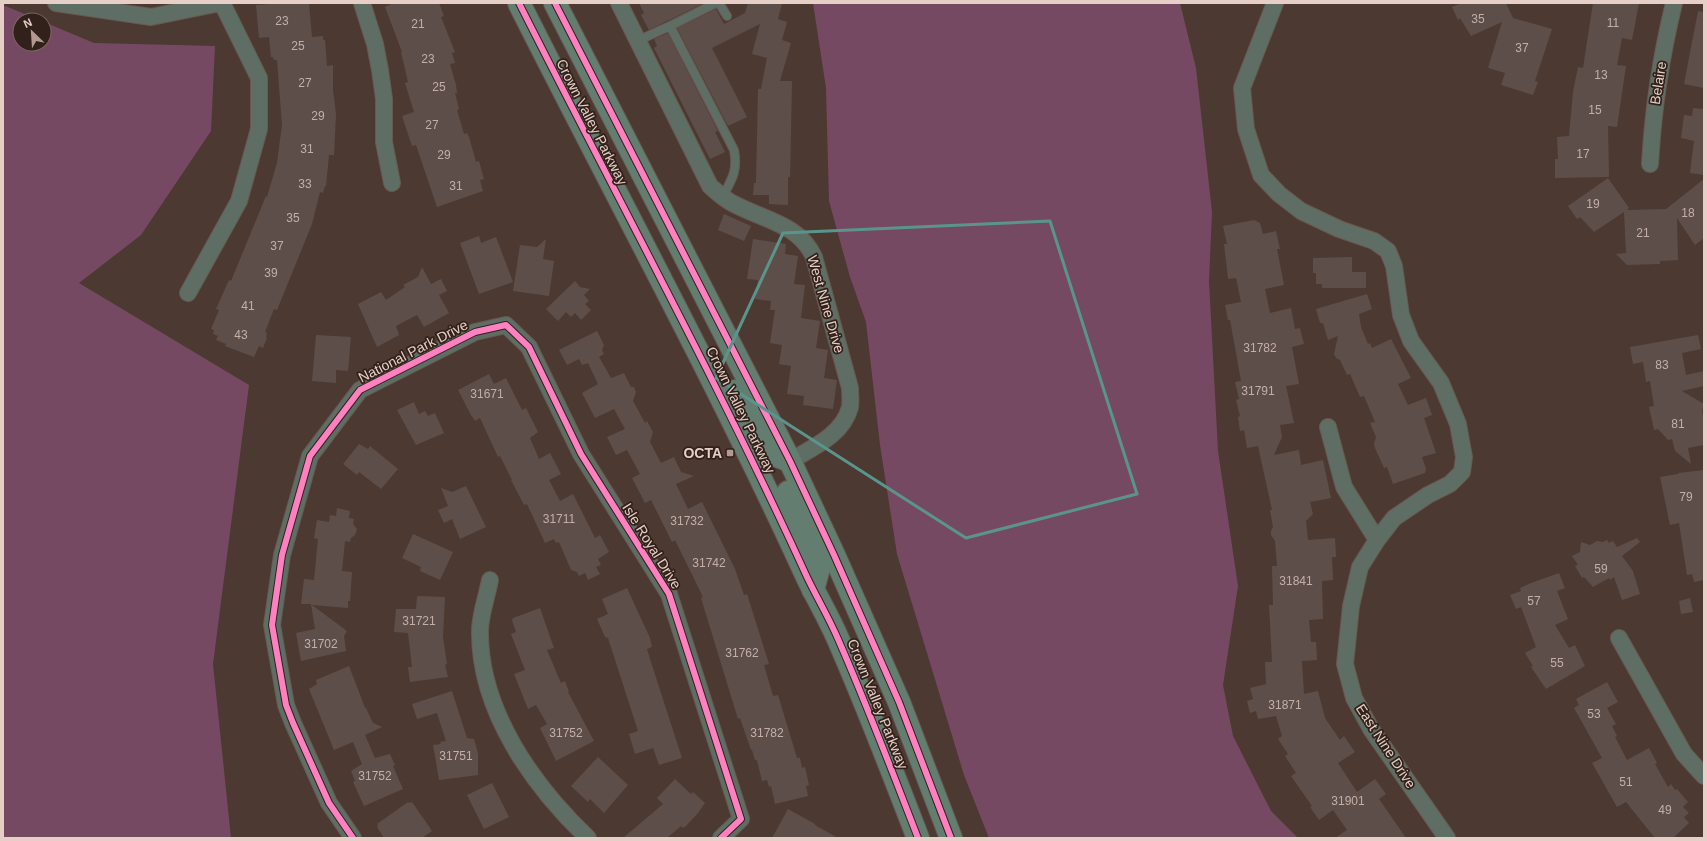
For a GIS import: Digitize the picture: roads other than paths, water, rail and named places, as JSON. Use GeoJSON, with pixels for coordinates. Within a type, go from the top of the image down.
{"type":"FeatureCollection","features":[{"type":"Feature","properties":{"kind":"main road","name":"Crown Valley Parkway"},"geometry":{"type":"LineString","coordinates":[[519,3],[589,143],[701,355],[761,477],[813,590],[840,644],[918,838]]}},
{"type":"Feature","properties":{"kind":"main road","name":"Crown Valley Parkway"},"geometry":{"type":"LineString","coordinates":[[556,3],[790,461],[834,555],[896,695],[951,838]]}},
{"type":"Feature","properties":{"kind":"main road"},"geometry":{"type":"LineString","coordinates":[[701,355],[720,362],[755,429],[770,453],[790,461],[784,482],[820,564],[813,590]]}},
{"type":"Feature","properties":{"kind":"street"},"geometry":{"type":"LineString","coordinates":[[56,3],[151,17],[221,3],[259,78],[259,129],[239,201],[188,293]]}},
{"type":"Feature","properties":{"kind":"street"},"geometry":{"type":"LineString","coordinates":[[362,3],[376,44],[384,99],[384,142],[392,183]]}},
{"type":"Feature","properties":{"kind":"street","name":"West Nine Drive"},"geometry":{"type":"LineString","coordinates":[[619,3],[710,186],[722,198],[735,205],[788,227],[809,246],[814,257],[850,388],[850,407],[842,424],[826,439],[790,461]]}},
{"type":"Feature","properties":{"kind":"street","name":"East Nine Drive"},"geometry":{"type":"LineString","coordinates":[[1275,3],[1242,88],[1246,128],[1261,175],[1279,194],[1301,211],[1339,229],[1374,241],[1388,251],[1394,266],[1401,315],[1411,341],[1441,383],[1458,424],[1464,457],[1462,472],[1450,484],[1428,495],[1394,518],[1377,540],[1360,567],[1351,606],[1345,664],[1354,698],[1371,728],[1448,838]]}},
{"type":"Feature","properties":{"kind":"street","name":"Belaire"},"geometry":{"type":"LineString","coordinates":[[1650,164],[1652,122],[1665,41],[1674,3]]}},
{"type":"Feature","properties":{"kind":"street","name":"National Park Drive"},"geometry":{"type":"LineString","coordinates":[[352,838],[329,803],[286,705],[272,625],[282,554],[310,456],[360,390],[475,332],[506,325]]}},
{"type":"Feature","properties":{"kind":"street","name":"Isle Royal Drive"},"geometry":{"type":"LineString","coordinates":[[506,325],[529,347],[580,454],[669,594],[741,819],[721,838]]}},
{"type":"Feature","properties":{"kind":"street"},"geometry":{"type":"LineString","coordinates":[[1328,427],[1344,487],[1377,540]]}},
{"type":"Feature","properties":{"kind":"street"},"geometry":{"type":"LineString","coordinates":[[490,580],[480,630],[483,668],[492,697],[511,742],[531,774],[570,821],[588,838]]}},
{"type":"Feature","properties":{"kind":"street"},"geometry":{"type":"LineString","coordinates":[[1619,638],[1684,754],[1704,776]]}},
{"type":"Feature","properties":{"kind":"lane"},"geometry":{"type":"LineString","coordinates":[[637,41],[716,3]]}},
{"type":"Feature","properties":{"kind":"lane"},"geometry":{"type":"LineString","coordinates":[[719,3],[727,16]]}},
{"type":"Feature","properties":{"kind":"lane"},"geometry":{"type":"LineString","coordinates":[[670,26],[734,150],[736,161],[735,174],[722,198]]}},
{"type":"Feature","properties":{"kind":"place","name":"OCTA"},"geometry":{"type":"Point","coordinates":[730,453]}}]}
